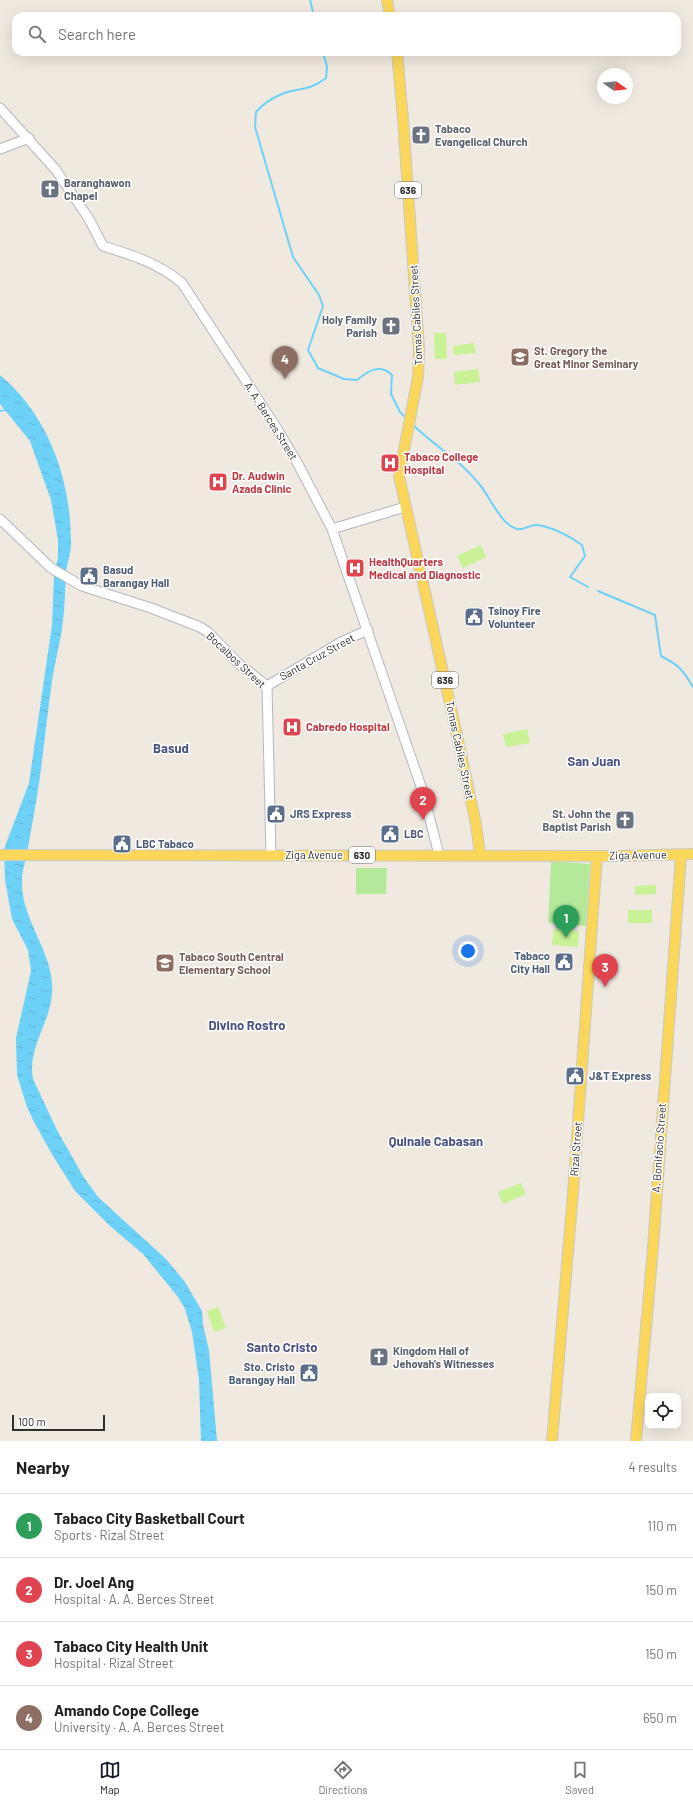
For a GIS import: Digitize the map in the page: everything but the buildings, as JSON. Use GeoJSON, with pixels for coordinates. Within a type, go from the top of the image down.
{"type":"FeatureCollection","features":[{"type":"Feature","properties":{"kind":"main road"},"geometry":{"type":"LineString","coordinates":[[387,0],[389,12]]}},
{"type":"Feature","properties":{"kind":"main road","name":"Tomas Cabiles Street"},"geometry":{"type":"LineString","coordinates":[[397,56],[419,328],[419,371],[399,476],[476,824],[480,855]]}},
{"type":"Feature","properties":{"kind":"main road","name":"Ziga Avenue"},"geometry":{"type":"LineString","coordinates":[[0,855],[597,856],[693,854]]}},
{"type":"Feature","properties":{"kind":"main road","name":"A. Bonifacio Street"},"geometry":{"type":"LineString","coordinates":[[636,1441],[653,1248],[681,855]]}},
{"type":"Feature","properties":{"kind":"main road","name":"Rizal Street"},"geometry":{"type":"LineString","coordinates":[[552,1441],[573,1193],[597,856]]}},
{"type":"Feature","properties":{"kind":"street"},"geometry":{"type":"LineString","coordinates":[[0,108],[29,138],[0,149]]}},
{"type":"Feature","properties":{"kind":"street","name":"A. A. Berces Street"},"geometry":{"type":"LineString","coordinates":[[29,138],[56,170],[89,219],[103,246],[154,264],[169,272],[182,283],[298,464],[332,529],[423,792],[439,855]]}},
{"type":"Feature","properties":{"kind":"street"},"geometry":{"type":"LineString","coordinates":[[332,529],[405,507]]}},
{"type":"Feature","properties":{"kind":"street","name":"Bocalbos Street"},"geometry":{"type":"LineString","coordinates":[[0,519],[51,568],[69,580],[88,588],[151,608],[200,627],[208,632],[247,671],[267,686],[271,855]]}},
{"type":"Feature","properties":{"kind":"street","name":"Santa Cruz Street"},"geometry":{"type":"LineString","coordinates":[[267,686],[341,642],[368,630]]}},
{"type":"Feature","properties":{"kind":"green space"},"geometry":{"type":"Polygon","coordinates":[[[434,333],[446,333],[447,359],[435,359],[434,333]]]}},
{"type":"Feature","properties":{"kind":"green space"},"geometry":{"type":"Polygon","coordinates":[[[474,343],[476,353],[454,355],[453,346],[474,343]]]}},
{"type":"Feature","properties":{"kind":"green space"},"geometry":{"type":"Polygon","coordinates":[[[478,369],[480,382],[455,385],[454,372],[478,369]]]}},
{"type":"Feature","properties":{"kind":"green space"},"geometry":{"type":"Polygon","coordinates":[[[481,545],[486,557],[463,568],[457,556],[481,545]]]}},
{"type":"Feature","properties":{"kind":"green space"},"geometry":{"type":"Polygon","coordinates":[[[527,729],[530,743],[506,747],[503,734],[527,729]]]}},
{"type":"Feature","properties":{"kind":"green space"},"geometry":{"type":"Polygon","coordinates":[[[551,861],[590,864],[586,926],[548,923],[551,861]]]}},
{"type":"Feature","properties":{"kind":"green space"},"geometry":{"type":"Polygon","coordinates":[[[356,868],[387,868],[386,894],[356,894],[356,868]]]}},
{"type":"Feature","properties":{"kind":"green space"},"geometry":{"type":"Polygon","coordinates":[[[656,885],[656,894],[635,895],[635,886],[656,885]]]}},
{"type":"Feature","properties":{"kind":"green space"},"geometry":{"type":"Polygon","coordinates":[[[628,910],[652,910],[652,923],[628,923],[628,910]]]}},
{"type":"Feature","properties":{"kind":"green space"},"geometry":{"type":"Polygon","coordinates":[[[554,929],[579,931],[578,947],[552,945],[554,929]]]}},
{"type":"Feature","properties":{"kind":"green space"},"geometry":{"type":"Polygon","coordinates":[[[521,1183],[526,1194],[503,1204],[498,1192],[521,1183]]]}},
{"type":"Feature","properties":{"kind":"green space"},"geometry":{"type":"Polygon","coordinates":[[[218,1307],[226,1328],[214,1332],[207,1311],[218,1307]]]}},
{"type":"Feature","properties":{"kind":"water"},"geometry":{"type":"Polygon","coordinates":[[[0,375],[17,391],[32,410],[44,430],[54,451],[61,473],[67,496],[70,519],[71,547],[66,573],[62,628],[48,708],[38,791],[22,877],[26,909],[44,951],[52,980],[50,1005],[33,1057],[33,1079],[57,1130],[83,1176],[98,1197],[166,1259],[185,1282],[202,1311],[203,1325],[209,1350],[217,1441],[201,1441],[199,1380],[192,1332],[185,1309],[178,1297],[143,1254],[110,1226],[75,1191],[34,1122],[27,1107],[17,1075],[16,1038],[31,971],[28,950],[12,919],[5,880],[4,849],[29,783],[52,625],[54,576],[58,557],[58,540],[51,500],[30,441],[0,404],[0,375]]]}},
{"type":"Feature","properties":{"kind":"waterway"},"geometry":{"type":"LineString","coordinates":[[310,0],[313,12]]}},
{"type":"Feature","properties":{"kind":"waterway"},"geometry":{"type":"LineString","coordinates":[[324,56],[327,67],[326,78],[309,87],[275,97],[256,112],[255,127],[293,257],[319,295],[323,306],[308,350],[318,368],[344,379],[357,380],[370,371],[379,369],[388,371],[392,375],[391,394],[400,412],[406,418]]}},
{"type":"Feature","properties":{"kind":"waterway"},"geometry":{"type":"LineString","coordinates":[[0,411],[9,409]]}},
{"type":"Feature","properties":{"kind":"waterway"},"geometry":{"type":"LineString","coordinates":[[412,424],[473,476],[484,490],[496,510],[511,526],[517,529],[532,525],[543,526],[561,532],[582,545],[585,556],[570,577],[588,587]]}},
{"type":"Feature","properties":{"kind":"waterway"},"geometry":{"type":"LineString","coordinates":[[598,591],[655,615],[661,656],[680,668],[693,687]]}},
{"type":"Feature","properties":{"kind":"place","name":"Tabaco Evangelical Church"},"geometry":{"type":"Point","coordinates":[421,135]}},
{"type":"Feature","properties":{"kind":"place","name":"Baranghawon Chapel"},"geometry":{"type":"Point","coordinates":[50,189]}},
{"type":"Feature","properties":{"kind":"place","name":"Holy Family Parish"},"geometry":{"type":"Point","coordinates":[391,326]}},
{"type":"Feature","properties":{"kind":"place","name":"St. Gregory the Great Minor Seminary"},"geometry":{"type":"Point","coordinates":[520,357]}},
{"type":"Feature","properties":{"kind":"place","name":"Amando Cope College"},"geometry":{"type":"Point","coordinates":[285,379]}},
{"type":"Feature","properties":{"kind":"place","name":"Tabaco College Hospital"},"geometry":{"type":"Point","coordinates":[390,463]}},
{"type":"Feature","properties":{"kind":"place","name":"Dr. Audwin Azada Clinic"},"geometry":{"type":"Point","coordinates":[218,482]}},
{"type":"Feature","properties":{"kind":"place","name":"HealthQuarters Medical and Diagnostic"},"geometry":{"type":"Point","coordinates":[355,568]}},
{"type":"Feature","properties":{"kind":"place","name":"Basud Barangay Hall"},"geometry":{"type":"Point","coordinates":[89,576]}},
{"type":"Feature","properties":{"kind":"place","name":"Tsinoy Fire Volunteer"},"geometry":{"type":"Point","coordinates":[474,617]}},
{"type":"Feature","properties":{"kind":"place","name":"Cabredo Hospital"},"geometry":{"type":"Point","coordinates":[292,727]}},
{"type":"Feature","properties":{"kind":"place","name":"JRS Express"},"geometry":{"type":"Point","coordinates":[276,814]}},
{"type":"Feature","properties":{"kind":"place","name":"Dr. Joel Ang"},"geometry":{"type":"Point","coordinates":[423,820]}},
{"type":"Feature","properties":{"kind":"place","name":"St. John the Baptist Parish"},"geometry":{"type":"Point","coordinates":[625,820]}},
{"type":"Feature","properties":{"kind":"place","name":"LBC"},"geometry":{"type":"Point","coordinates":[390,834]}},
{"type":"Feature","properties":{"kind":"place","name":"LBC Tabaco"},"geometry":{"type":"Point","coordinates":[122,844]}},
{"type":"Feature","properties":{"kind":"place","name":"Tabaco City Basketball Court"},"geometry":{"type":"Point","coordinates":[566,938]}},
{"type":"Feature","properties":{"kind":"place","name":"Tabaco City Hall"},"geometry":{"type":"Point","coordinates":[564,962]}},
{"type":"Feature","properties":{"kind":"place","name":"Tabaco South Central Elementary School"},"geometry":{"type":"Point","coordinates":[165,963]}},
{"type":"Feature","properties":{"kind":"place","name":"Tabaco City Health Unit"},"geometry":{"type":"Point","coordinates":[605,987]}},
{"type":"Feature","properties":{"kind":"place","name":"J&T Express"},"geometry":{"type":"Point","coordinates":[575,1076]}},
{"type":"Feature","properties":{"kind":"place","name":"Kingdom Hall of Jehovah's Witnesses"},"geometry":{"type":"Point","coordinates":[379,1357]}},
{"type":"Feature","properties":{"kind":"place","name":"Sto. Cristo Barangay Hall"},"geometry":{"type":"Point","coordinates":[309,1373]}},
{"type":"Feature","properties":{"kind":"district","name":"Basud"},"geometry":{"type":"Point","coordinates":[171,748]}},
{"type":"Feature","properties":{"kind":"district","name":"San Juan"},"geometry":{"type":"Point","coordinates":[594,761]}},
{"type":"Feature","properties":{"kind":"district","name":"Divino Rostro"},"geometry":{"type":"Point","coordinates":[247,1025]}},
{"type":"Feature","properties":{"kind":"district","name":"Quinale Cabasan"},"geometry":{"type":"Point","coordinates":[436,1141]}},
{"type":"Feature","properties":{"kind":"district","name":"Santo Cristo"},"geometry":{"type":"Point","coordinates":[282,1347]}}]}
